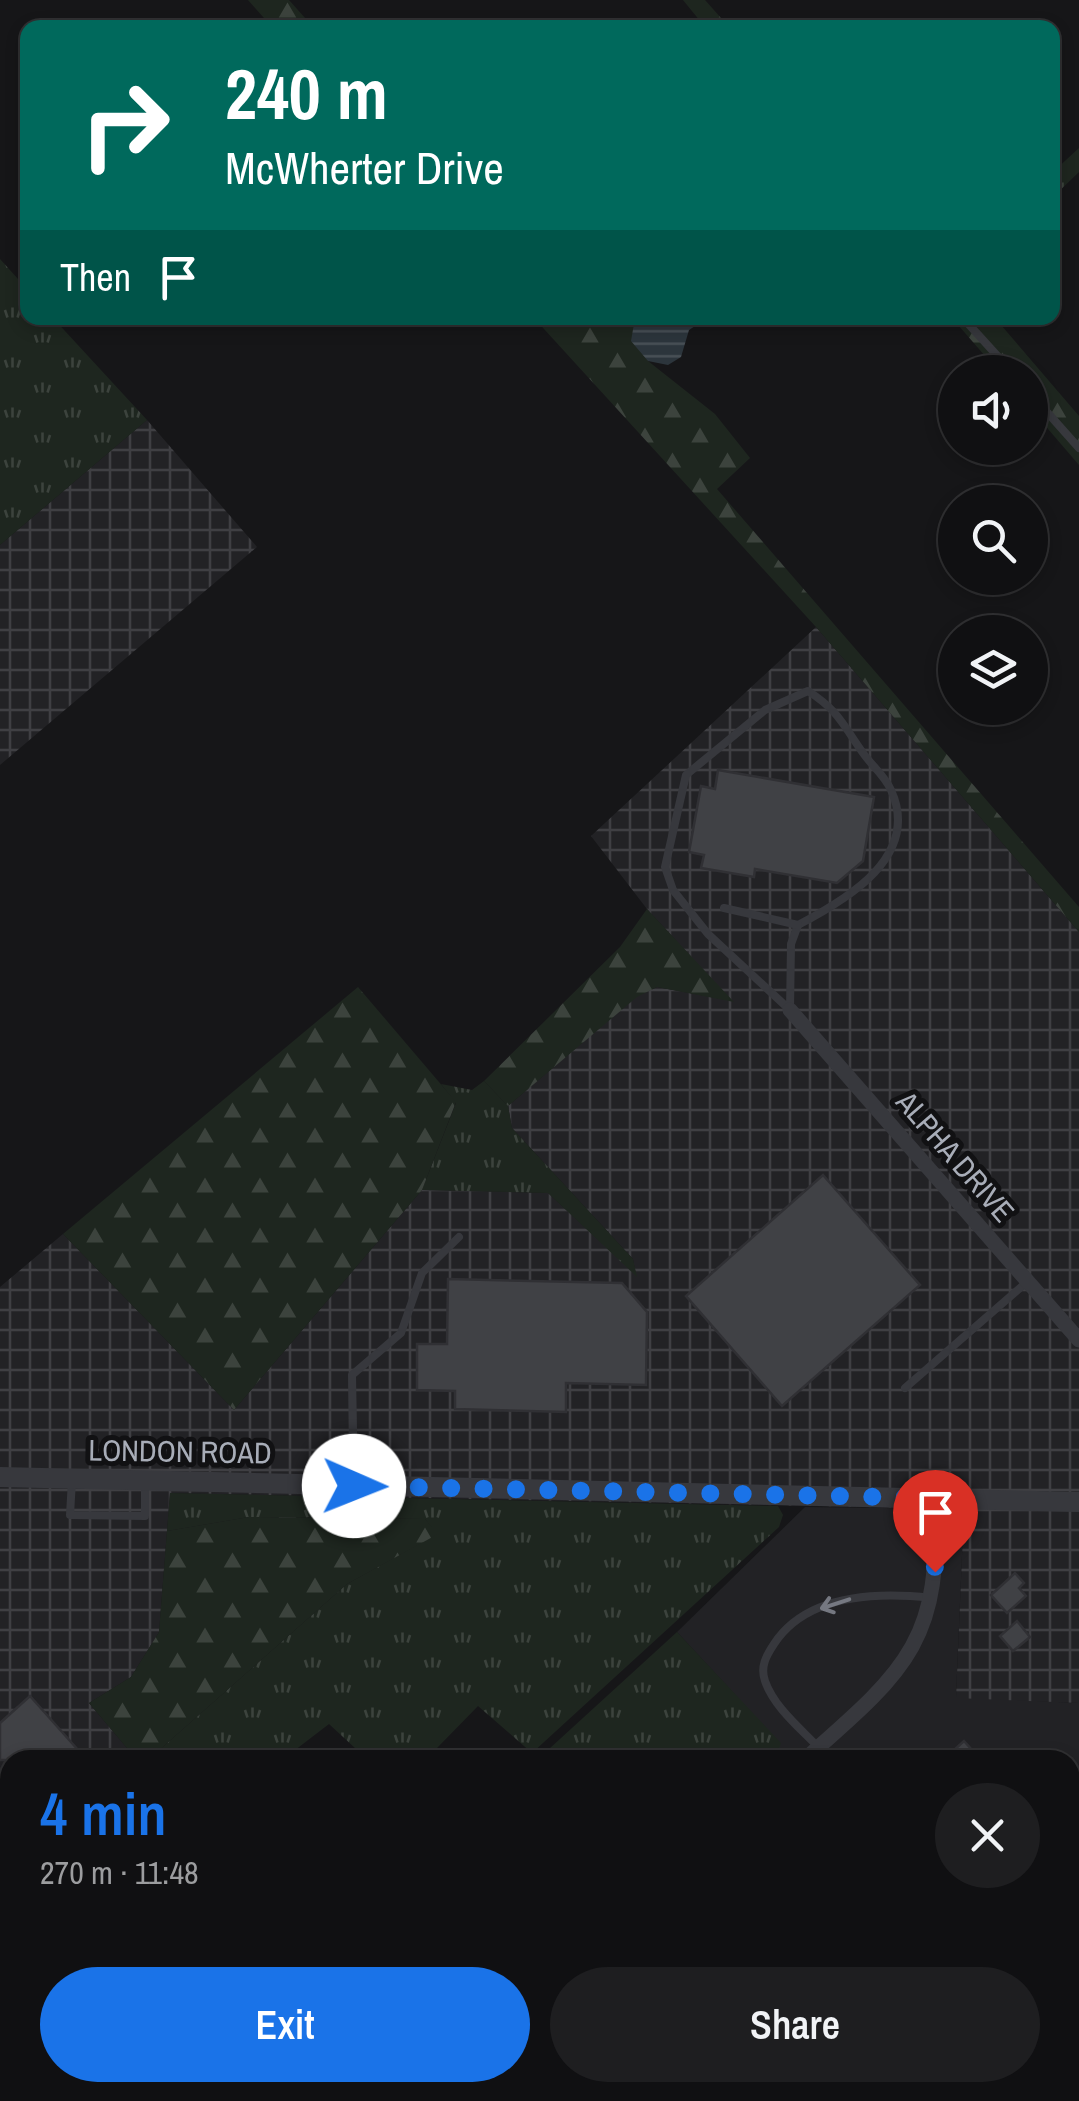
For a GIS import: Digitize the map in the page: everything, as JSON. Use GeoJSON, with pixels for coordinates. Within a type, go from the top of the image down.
{"type":"FeatureCollection","features":[{"type":"Feature","properties":{"kind":"street","name":"ALPHA DRIVE"},"geometry":{"type":"LineString","coordinates":[[790,1010],[1079,1340]]}},
{"type":"Feature","properties":{"kind":"street","name":"LONDON ROAD"},"geometry":{"type":"LineString","coordinates":[[0,1477],[1079,1502]]}},
{"type":"Feature","properties":{"kind":"street"},"geometry":{"type":"LineString","coordinates":[[816,1750],[878,1695],[910,1657],[931,1598],[936,1536],[933,1498]]}},
{"type":"Feature","properties":{"kind":"lane"},"geometry":{"type":"LineString","coordinates":[[969,325],[997,355]]}},
{"type":"Feature","properties":{"kind":"lane"},"geometry":{"type":"LineString","coordinates":[[1048,413],[1079,448]]}},
{"type":"Feature","properties":{"kind":"lane"},"geometry":{"type":"LineString","coordinates":[[724,908],[798,925],[835,906],[881,868],[898,842],[900,816],[890,787],[836,709],[808,691],[764,710],[686,775],[665,867],[673,890],[708,934],[790,1010]]}},
{"type":"Feature","properties":{"kind":"lane"},"geometry":{"type":"LineString","coordinates":[[790,1010],[791,944],[798,925]]}},
{"type":"Feature","properties":{"kind":"lane"},"geometry":{"type":"LineString","coordinates":[[354,1486],[352,1375],[401,1333],[422,1273],[459,1236]]}},
{"type":"Feature","properties":{"kind":"lane"},"geometry":{"type":"LineString","coordinates":[[905,1388],[1028,1282]]}},
{"type":"Feature","properties":{"kind":"lane"},"geometry":{"type":"LineString","coordinates":[[72,1480],[70,1515],[145,1516],[145,1480]]}},
{"type":"Feature","properties":{"kind":"lane"},"geometry":{"type":"LineString","coordinates":[[818,1748],[774,1699],[763,1677],[765,1658],[779,1636],[806,1614],[844,1599],[931,1598]]}},
{"type":"Feature","properties":{"kind":"shaded area"},"geometry":{"type":"Polygon","coordinates":[[[634,325],[696,325],[689,330],[681,357],[668,365],[648,361],[631,341],[634,325]]]}},
{"type":"Feature","properties":{"kind":"shaded area"},"geometry":{"type":"Polygon","coordinates":[[[147,420],[257,547],[0,765],[0,545],[147,420]]]}},
{"type":"Feature","properties":{"kind":"shaded area"},"geometry":{"type":"Polygon","coordinates":[[[816,627],[1079,932],[1079,1703],[956,1698],[964,1509],[170,1493],[159,1632],[131,1677],[89,1703],[129,1750],[0,1750],[0,1287],[63,1234],[234,1410],[422,1190],[548,1193],[636,1275],[633,1259],[512,1128],[508,1106],[637,996],[657,987],[732,1001],[647,909],[591,836],[816,627]]]}},
{"type":"Feature","properties":{"kind":"shaded area"},"geometry":{"type":"Polygon","coordinates":[[[805,1507],[964,1509],[956,1697],[1079,1703],[1079,1750],[778,1750],[780,1743],[677,1632],[805,1507]]]}},
{"type":"Feature","properties":{"kind":"green space"},"geometry":{"type":"Polygon","coordinates":[[[248,0],[289,0],[307,20],[266,20],[248,0]]]}},
{"type":"Feature","properties":{"kind":"green space"},"geometry":{"type":"Polygon","coordinates":[[[683,0],[705,0],[723,20],[699,20],[683,0]]]}},
{"type":"Feature","properties":{"kind":"green space"},"geometry":{"type":"Polygon","coordinates":[[[1079,148],[1079,172],[1060,190],[1060,166],[1079,148]]]}},
{"type":"Feature","properties":{"kind":"green space"},"geometry":{"type":"Polygon","coordinates":[[[0,259],[20,281],[20,325],[59,325],[147,420],[0,545],[0,259]]]}},
{"type":"Feature","properties":{"kind":"green space"},"geometry":{"type":"Polygon","coordinates":[[[540,325],[633,325],[648,361],[715,414],[750,458],[717,489],[1079,907],[1079,932],[816,627],[540,325]]]}},
{"type":"Feature","properties":{"kind":"green space"},"geometry":{"type":"Polygon","coordinates":[[[958,325],[1001,325],[1027,355],[984,355],[958,325]]]}},
{"type":"Feature","properties":{"kind":"green space"},"geometry":{"type":"Polygon","coordinates":[[[1048,380],[1079,416],[1079,465],[1048,429],[1048,380]]]}},
{"type":"Feature","properties":{"kind":"green space"},"geometry":{"type":"Polygon","coordinates":[[[647,909],[734,1002],[657,987],[637,997],[508,1106],[484,1081],[620,947],[647,909]]]}},
{"type":"Feature","properties":{"kind":"green space"},"geometry":{"type":"Polygon","coordinates":[[[358,987],[456,1102],[422,1190],[234,1410],[63,1234],[358,987]]]}},
{"type":"Feature","properties":{"kind":"green space"},"geometry":{"type":"Polygon","coordinates":[[[484,1081],[508,1106],[512,1128],[633,1259],[637,1277],[548,1193],[422,1190],[456,1103],[441,1084],[472,1090],[484,1081]]]}},
{"type":"Feature","properties":{"kind":"green space"},"geometry":{"type":"Polygon","coordinates":[[[170,1493],[778,1506],[783,1515],[779,1527],[535,1750],[529,1750],[478,1706],[437,1748],[355,1748],[329,1724],[295,1750],[159,1750],[347,1584],[437,1534],[425,1519],[249,1517],[167,1531],[170,1493]]]}},
{"type":"Feature","properties":{"kind":"green space"},"geometry":{"type":"Polygon","coordinates":[[[249,1517],[425,1519],[438,1534],[347,1584],[159,1750],[129,1750],[89,1703],[131,1677],[159,1632],[167,1531],[249,1517]]]}},
{"type":"Feature","properties":{"kind":"green space"},"geometry":{"type":"Polygon","coordinates":[[[677,1632],[781,1743],[779,1750],[548,1750],[677,1632]]]}},
{"type":"Feature","properties":{"kind":"building"},"geometry":{"type":"Polygon","coordinates":[[[718,770],[874,797],[863,861],[837,883],[755,869],[754,877],[701,868],[704,855],[689,852],[701,786],[715,789],[718,770]]]}},
{"type":"Feature","properties":{"kind":"building"},"geometry":{"type":"Polygon","coordinates":[[[823,1175],[920,1285],[782,1406],[686,1296],[823,1175]]]}},
{"type":"Feature","properties":{"kind":"building"},"geometry":{"type":"Polygon","coordinates":[[[448,1279],[622,1283],[647,1312],[646,1385],[566,1383],[566,1412],[455,1409],[455,1391],[417,1390],[417,1344],[447,1344],[448,1279]]]}},
{"type":"Feature","properties":{"kind":"building"},"geometry":{"type":"Polygon","coordinates":[[[1015,1573],[1024,1583],[1019,1588],[1026,1596],[1007,1613],[991,1595],[1015,1573]]]}},
{"type":"Feature","properties":{"kind":"building"},"geometry":{"type":"Polygon","coordinates":[[[1017,1621],[1030,1637],[1013,1651],[1000,1636],[1017,1621]]]}},
{"type":"Feature","properties":{"kind":"building"},"geometry":{"type":"Polygon","coordinates":[[[30,1696],[78,1750],[0,1750],[0,1723],[30,1696]]]}},
{"type":"Feature","properties":{"kind":"building"},"geometry":{"type":"Polygon","coordinates":[[[964,1741],[972,1750],[954,1750],[964,1741]]]}},
{"type":"Feature","properties":{"kind":"route"},"geometry":{"type":"LineString","coordinates":[[354,1486],[933,1498],[935,1572]]}}]}
